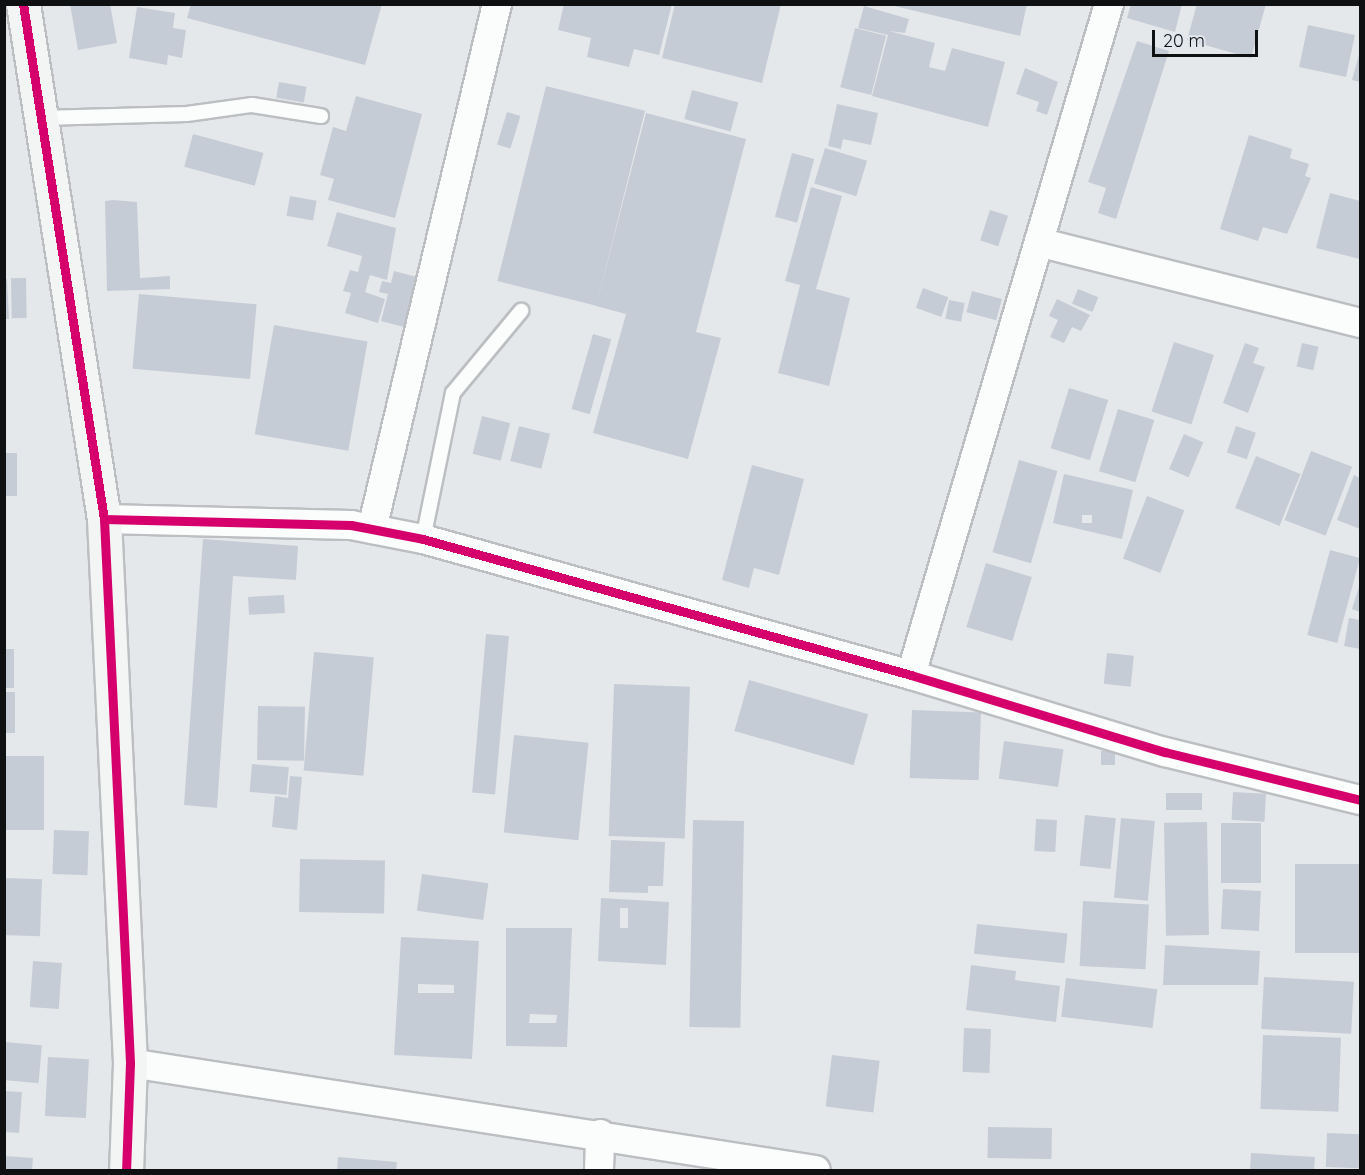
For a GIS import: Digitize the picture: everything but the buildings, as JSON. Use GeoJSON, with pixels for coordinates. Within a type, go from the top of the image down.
{"type":"FeatureCollection","features":[{"type":"Feature","properties":{"kind":"street"},"geometry":{"type":"LineString","coordinates":[[23,4],[104,519],[130,1063],[126,1170]]}},
{"type":"Feature","properties":{"kind":"street"},"geometry":{"type":"LineString","coordinates":[[372,529],[497,4]]}},
{"type":"Feature","properties":{"kind":"street"},"geometry":{"type":"LineString","coordinates":[[911,675],[1042,243],[1109,4]]}},
{"type":"Feature","properties":{"kind":"street"},"geometry":{"type":"LineString","coordinates":[[1042,243],[1360,322]]}},
{"type":"Feature","properties":{"kind":"street"},"geometry":{"type":"LineString","coordinates":[[104,519],[372,529],[423,539],[911,675],[1165,752],[1360,800]]}},
{"type":"Feature","properties":{"kind":"street"},"geometry":{"type":"LineString","coordinates":[[130,1063],[600,1134],[816,1170]]}},
{"type":"Feature","properties":{"kind":"street"},"geometry":{"type":"LineString","coordinates":[[599,1170],[600,1134]]}},
{"type":"Feature","properties":{"kind":"lane"},"geometry":{"type":"LineString","coordinates":[[41,118],[187,114],[252,105],[321,116]]}},
{"type":"Feature","properties":{"kind":"lane"},"geometry":{"type":"LineString","coordinates":[[423,539],[453,393],[521,311]]}},
{"type":"Feature","properties":{"kind":"cycle path"},"geometry":{"type":"LineString","coordinates":[[23,4],[104,519],[130,1063],[126,1170]]}},
{"type":"Feature","properties":{"kind":"cycle path"},"geometry":{"type":"LineString","coordinates":[[104,519],[351,525],[423,539],[911,675],[1165,752],[1360,800]]}}]}
